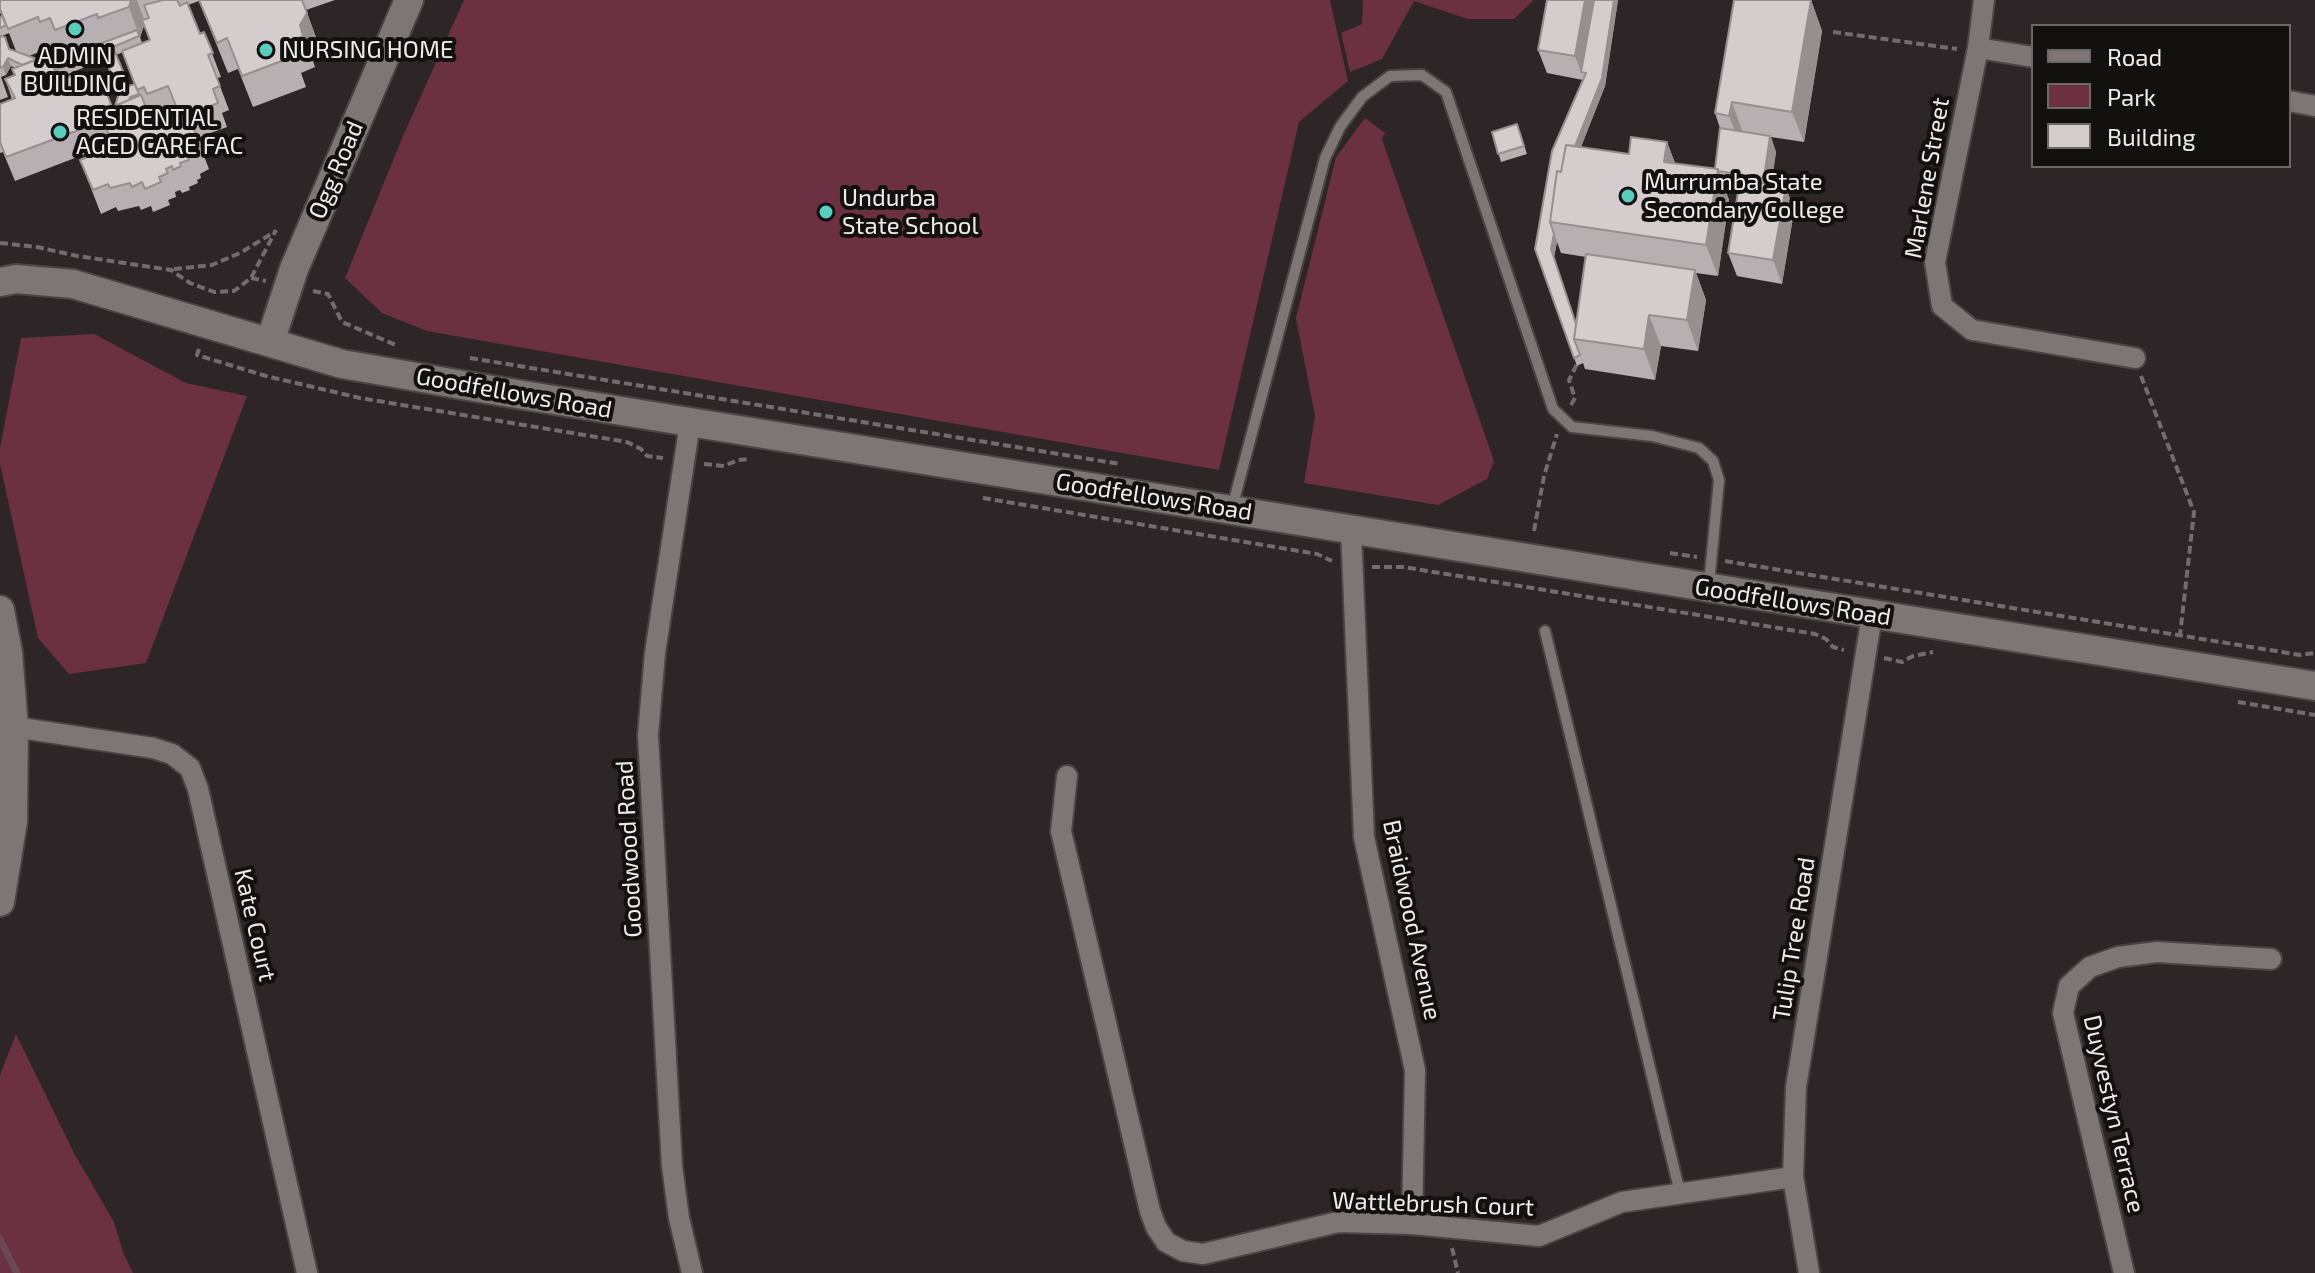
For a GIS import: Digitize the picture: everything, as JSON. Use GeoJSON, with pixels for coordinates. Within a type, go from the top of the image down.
{"type":"FeatureCollection","features":[{"type":"Feature","properties":{"kind":"street","name":"Ogg Road"},"geometry":{"type":"LineString","coordinates":[[270,342],[288,286],[409,0]]}},
{"type":"Feature","properties":{"kind":"street","name":"Marlene Street"},"geometry":{"type":"LineString","coordinates":[[1984,0],[1978,48],[1935,262],[1942,306],[1972,330],[2135,358]]}},
{"type":"Feature","properties":{"kind":"street"},"geometry":{"type":"LineString","coordinates":[[1978,48],[2031,57]]}},
{"type":"Feature","properties":{"kind":"street"},"geometry":{"type":"LineString","coordinates":[[2291,101],[2315,106]]}},
{"type":"Feature","properties":{"kind":"street","name":"Goodfellows Road"},"geometry":{"type":"LineString","coordinates":[[0,282],[16,279],[73,284],[342,364],[2315,686]]}},
{"type":"Feature","properties":{"kind":"street","name":"Goodwood Road"},"geometry":{"type":"LineString","coordinates":[[690,423],[655,653],[648,735],[672,1166],[679,1218],[692,1273]]}},
{"type":"Feature","properties":{"kind":"street","name":"Braidwood Avenue"},"geometry":{"type":"LineString","coordinates":[[1351,530],[1364,837],[1415,1070],[1412,1224]]}},
{"type":"Feature","properties":{"kind":"street"},"geometry":{"type":"LineString","coordinates":[[0,610],[8,652],[14,727],[13,821],[0,902]]}},
{"type":"Feature","properties":{"kind":"street","name":"Tulip Tree Road"},"geometry":{"type":"LineString","coordinates":[[1809,1273],[1793,1177],[1796,1087],[1872,615]]}},
{"type":"Feature","properties":{"kind":"street","name":"Kate Court"},"geometry":{"type":"LineString","coordinates":[[14,727],[153,748],[172,754],[190,768],[198,789],[307,1273]]}},
{"type":"Feature","properties":{"kind":"street","name":"Wattlebrush Court"},"geometry":{"type":"LineString","coordinates":[[1067,776],[1061,831],[1150,1211],[1166,1242],[1183,1251],[1203,1254],[1323,1224],[1412,1224],[1539,1236],[1622,1202],[1793,1177]]}},
{"type":"Feature","properties":{"kind":"street","name":"Duyvestyn Terrace"},"geometry":{"type":"LineString","coordinates":[[2124,1273],[2063,1013],[2069,986],[2090,967],[2118,957],[2157,952],[2271,959]]}},
{"type":"Feature","properties":{"kind":"lane"},"geometry":{"type":"LineString","coordinates":[[1232,510],[1325,158],[1340,127],[1362,97],[1390,76],[1422,75],[1446,92],[1553,409],[1572,427],[1652,436],[1699,448],[1713,461],[1719,480],[1709,587]]}},
{"type":"Feature","properties":{"kind":"lane"},"geometry":{"type":"LineString","coordinates":[[1545,631],[1680,1193]]}},
{"type":"Feature","properties":{"kind":"path"},"geometry":{"type":"LineString","coordinates":[[1833,32],[1950,49],[1978,48]]}},
{"type":"Feature","properties":{"kind":"path"},"geometry":{"type":"LineString","coordinates":[[0,243],[171,270],[212,265],[240,253],[276,230],[251,278],[234,291],[214,292],[190,283],[171,270]]}},
{"type":"Feature","properties":{"kind":"path"},"geometry":{"type":"LineString","coordinates":[[251,278],[328,294],[342,322],[399,346]]}},
{"type":"Feature","properties":{"kind":"path"},"geometry":{"type":"LineString","coordinates":[[462,356],[1130,465]]}},
{"type":"Feature","properties":{"kind":"path"},"geometry":{"type":"LineString","coordinates":[[1534,531],[1544,476],[1562,420],[1575,398],[1569,380],[1581,357]]}},
{"type":"Feature","properties":{"kind":"path"},"geometry":{"type":"LineString","coordinates":[[2135,358],[2194,512],[2180,635]]}},
{"type":"Feature","properties":{"kind":"path"},"geometry":{"type":"LineString","coordinates":[[684,461],[724,466],[738,460],[761,460]]}},
{"type":"Feature","properties":{"kind":"path"},"geometry":{"type":"LineString","coordinates":[[978,497],[1317,554],[1329,561],[1386,569],[1403,567],[1815,634],[1833,647],[1902,662],[1913,656],[1940,651]]}},
{"type":"Feature","properties":{"kind":"path"},"geometry":{"type":"LineString","coordinates":[[1670,553],[2300,655],[2315,653]]}},
{"type":"Feature","properties":{"kind":"path"},"geometry":{"type":"LineString","coordinates":[[2230,700],[2315,715]]}},
{"type":"Feature","properties":{"kind":"green space","name":"Undurba State School"},"geometry":{"type":"Polygon","coordinates":[[[464,0],[1330,0],[1348,81],[1299,122],[1219,470],[427,331],[382,313],[345,278],[403,136],[464,0]]]}},
{"type":"Feature","properties":{"kind":"green space"},"geometry":{"type":"Polygon","coordinates":[[[1363,0],[1534,0],[1514,19],[1468,19],[1414,1],[1382,59],[1350,72],[1341,33],[1362,24],[1363,0]]]}},
{"type":"Feature","properties":{"kind":"green space"},"geometry":{"type":"Polygon","coordinates":[[[1365,118],[1385,133],[1382,139],[1494,461],[1487,479],[1438,505],[1304,483],[1315,416],[1296,318],[1336,157],[1365,118]]]}},
{"type":"Feature","properties":{"kind":"green space"},"geometry":{"type":"Polygon","coordinates":[[[94,334],[186,383],[247,396],[146,663],[69,674],[38,638],[0,464],[0,448],[21,338],[94,334]]]}},
{"type":"Feature","properties":{"kind":"green space"},"geometry":{"type":"Polygon","coordinates":[[[16,1034],[74,1153],[114,1222],[133,1273],[0,1273],[0,1075],[16,1034]]]}},
{"type":"Feature","properties":{"kind":"building"},"geometry":{"type":"Polygon","coordinates":[[[0,0],[131,0],[129,7],[98,18],[97,14],[55,30],[50,18],[40,22],[38,17],[8,29],[0,0]]]}},
{"type":"Feature","properties":{"kind":"building","name":"RESIDENTIAL AGED CARE FAC"},"geometry":{"type":"Polygon","coordinates":[[[177,0],[180,6],[187,2],[200,34],[204,32],[213,53],[208,55],[220,86],[213,89],[218,103],[188,115],[185,108],[178,111],[168,86],[147,94],[144,87],[137,90],[122,51],[150,40],[142,20],[149,18],[144,5],[177,0]]]}},
{"type":"Feature","properties":{"kind":"building","name":"NURSING HOME"},"geometry":{"type":"Polygon","coordinates":[[[199,0],[302,0],[307,13],[300,25],[303,36],[289,42],[295,56],[242,76],[227,38],[217,43],[199,0]]]}},
{"type":"Feature","properties":{"kind":"building"},"geometry":{"type":"Polygon","coordinates":[[[1547,0],[1585,0],[1575,56],[1538,50],[1547,0]]]}},
{"type":"Feature","properties":{"kind":"building"},"geometry":{"type":"Polygon","coordinates":[[[1594,0],[1614,0],[1602,78],[1575,146],[1566,145],[1561,172],[1557,171],[1550,222],[1554,234],[1551,249],[1576,324],[1574,339],[1580,355],[1574,358],[1535,249],[1552,151],[1586,73],[1581,72],[1594,0]]]}},
{"type":"Feature","properties":{"kind":"building"},"geometry":{"type":"Polygon","coordinates":[[[1734,0],[1811,0],[1792,112],[1732,102],[1729,116],[1715,113],[1734,0]]]}},
{"type":"Feature","properties":{"kind":"building"},"geometry":{"type":"Polygon","coordinates":[[[0,17],[6,25],[0,28],[0,17]]]}},
{"type":"Feature","properties":{"kind":"building"},"geometry":{"type":"Polygon","coordinates":[[[137,30],[139,36],[113,47],[129,86],[135,84],[139,94],[115,106],[119,93],[102,51],[55,70],[51,62],[137,30]]]}},
{"type":"Feature","properties":{"kind":"building"},"geometry":{"type":"Polygon","coordinates":[[[0,36],[5,37],[9,49],[37,59],[22,65],[8,58],[0,68],[0,36]]]}},
{"type":"Feature","properties":{"kind":"building"},"geometry":{"type":"Polygon","coordinates":[[[41,58],[44,64],[51,61],[59,81],[78,73],[81,80],[94,75],[102,95],[107,94],[112,107],[141,95],[152,123],[171,114],[174,121],[188,115],[201,146],[191,150],[193,155],[180,163],[181,166],[166,169],[168,173],[159,177],[161,182],[145,189],[142,182],[132,187],[130,183],[110,188],[108,184],[93,190],[80,160],[94,154],[92,148],[111,140],[103,121],[6,157],[0,142],[0,104],[15,98],[5,79],[15,75],[12,69],[41,58]]]}},
{"type":"Feature","properties":{"kind":"building"},"geometry":{"type":"Polygon","coordinates":[[[1517,124],[1524,146],[1498,154],[1492,132],[1517,124]]]}},
{"type":"Feature","properties":{"kind":"building"},"geometry":{"type":"Polygon","coordinates":[[[1720,128],[1770,136],[1764,178],[1715,169],[1720,128]]]}},
{"type":"Feature","properties":{"kind":"building"},"geometry":{"type":"Polygon","coordinates":[[[1631,137],[1667,142],[1664,162],[1718,169],[1706,245],[1550,222],[1557,171],[1561,172],[1566,145],[1629,154],[1631,137]]]}},
{"type":"Feature","properties":{"kind":"building"},"geometry":{"type":"Polygon","coordinates":[[[1740,180],[1786,187],[1773,260],[1728,253],[1740,180]]]}},
{"type":"Feature","properties":{"kind":"building"},"geometry":{"type":"Polygon","coordinates":[[[1586,254],[1695,270],[1687,320],[1649,315],[1644,349],[1574,339],[1586,254]]]}},
{"type":"Feature","properties":{"kind":"waterway"},"geometry":{"type":"LineString","coordinates":[[0,1239],[17,1273]]}},
{"type":"Feature","properties":{"kind":"place","name":"ADMIN BUILDING"},"geometry":{"type":"Point","coordinates":[75,29]}},
{"type":"Feature","properties":{"kind":"place","name":"NURSING HOME"},"geometry":{"type":"Point","coordinates":[266,50]}},
{"type":"Feature","properties":{"kind":"place","name":"RESIDENTIAL AGED CARE FAC"},"geometry":{"type":"Point","coordinates":[60,132]}},
{"type":"Feature","properties":{"kind":"place","name":"Murrumba State Secondary College"},"geometry":{"type":"Point","coordinates":[1628,196]}},
{"type":"Feature","properties":{"kind":"place","name":"Undurba State School"},"geometry":{"type":"Point","coordinates":[826,212]}}]}
